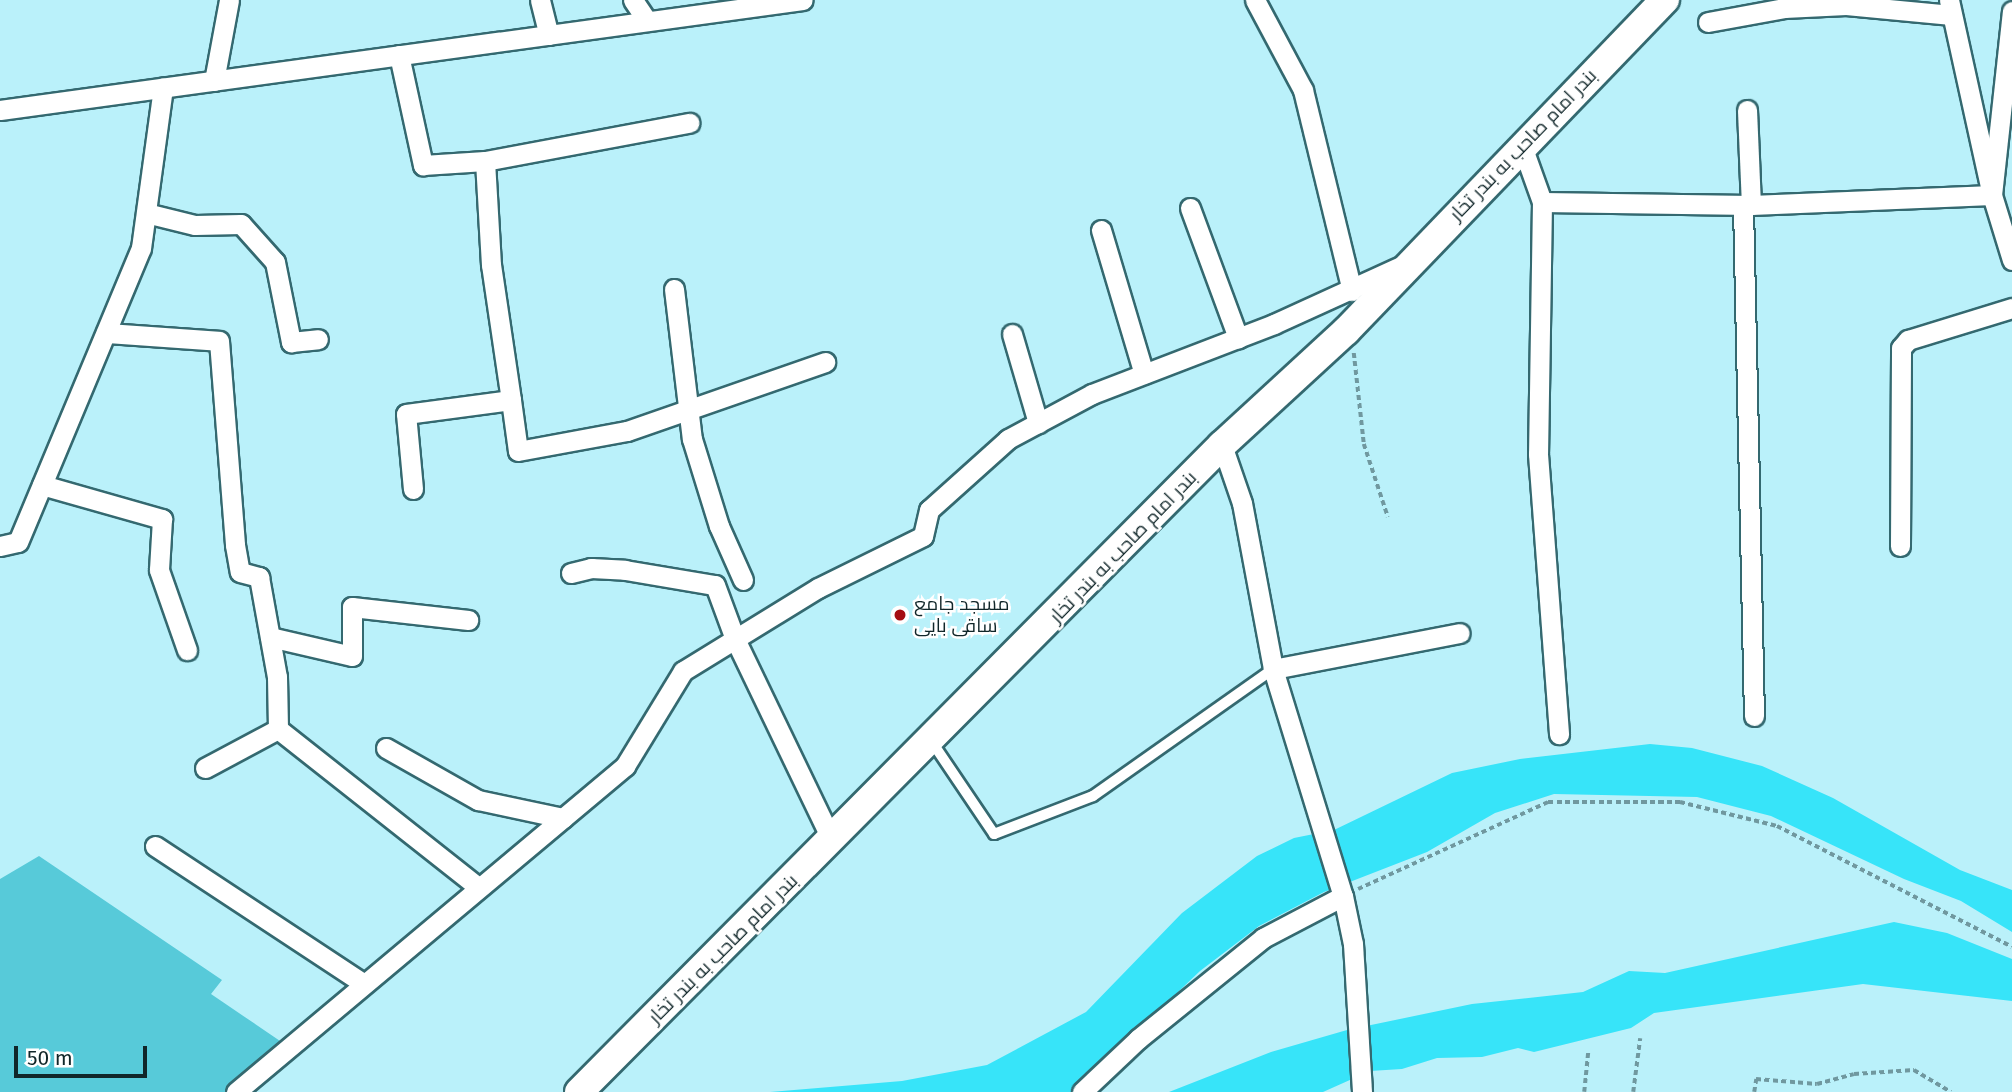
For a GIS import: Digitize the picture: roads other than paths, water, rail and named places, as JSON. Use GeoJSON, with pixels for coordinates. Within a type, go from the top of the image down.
{"type":"FeatureCollection","features":[{"type":"Feature","properties":{"kind":"main road","name":"بندر امام صاحب به بندر تخار"},"geometry":{"type":"LineString","coordinates":[[579,1092],[932,741],[1222,445],[1346,331],[1407,263],[1665,0]]}},
{"type":"Feature","properties":{"kind":"street"},"geometry":{"type":"LineString","coordinates":[[214,81],[229,0]]}},
{"type":"Feature","properties":{"kind":"street"},"geometry":{"type":"LineString","coordinates":[[540,0],[549,35]]}},
{"type":"Feature","properties":{"kind":"street"},"geometry":{"type":"LineString","coordinates":[[633,0],[647,21]]}},
{"type":"Feature","properties":{"kind":"street"},"geometry":{"type":"LineString","coordinates":[[0,110],[803,0]]}},
{"type":"Feature","properties":{"kind":"street"},"geometry":{"type":"LineString","coordinates":[[1255,0],[1303,90],[1352,291]]}},
{"type":"Feature","properties":{"kind":"street"},"geometry":{"type":"LineString","coordinates":[[1708,22],[1784,8],[1846,5],[1951,7],[1992,195],[2012,260]]}},
{"type":"Feature","properties":{"kind":"street"},"geometry":{"type":"LineString","coordinates":[[1992,195],[2012,11]]}},
{"type":"Feature","properties":{"kind":"street"},"geometry":{"type":"LineString","coordinates":[[399,55],[422,165],[485,161],[688,123]]}},
{"type":"Feature","properties":{"kind":"street"},"geometry":{"type":"LineString","coordinates":[[0,545],[18,542],[141,248],[163,88]]}},
{"type":"Feature","properties":{"kind":"street"},"geometry":{"type":"LineString","coordinates":[[1747,110],[1755,716]]}},
{"type":"Feature","properties":{"kind":"street"},"geometry":{"type":"LineString","coordinates":[[1522,146],[1542,202],[1538,454],[1559,734]]}},
{"type":"Feature","properties":{"kind":"street"},"geometry":{"type":"LineString","coordinates":[[485,161],[491,265],[518,451],[627,431],[825,362]]}},
{"type":"Feature","properties":{"kind":"street"},"geometry":{"type":"LineString","coordinates":[[1542,202],[1747,205],[1992,195]]}},
{"type":"Feature","properties":{"kind":"street"},"geometry":{"type":"LineString","coordinates":[[1190,208],[1238,338]]}},
{"type":"Feature","properties":{"kind":"street"},"geometry":{"type":"LineString","coordinates":[[146,213],[195,225],[242,224],[275,262],[291,342],[318,339]]}},
{"type":"Feature","properties":{"kind":"street"},"geometry":{"type":"LineString","coordinates":[[1101,230],[1144,374]]}},
{"type":"Feature","properties":{"kind":"street"},"geometry":{"type":"LineString","coordinates":[[236,1092],[625,766],[683,671],[818,588],[923,536],[929,510],[1008,439],[1092,394],[1352,291],[1407,263]]}},
{"type":"Feature","properties":{"kind":"street"},"geometry":{"type":"LineString","coordinates":[[674,289],[688,410],[719,526],[743,580]]}},
{"type":"Feature","properties":{"kind":"street"},"geometry":{"type":"LineString","coordinates":[[1900,546],[1901,348],[1908,340],[2012,308]]}},
{"type":"Feature","properties":{"kind":"street"},"geometry":{"type":"LineString","coordinates":[[106,333],[219,341],[235,545],[240,572],[258,577],[270,637],[278,729],[479,888]]}},
{"type":"Feature","properties":{"kind":"street"},"geometry":{"type":"LineString","coordinates":[[1012,334],[1038,423]]}},
{"type":"Feature","properties":{"kind":"street"},"geometry":{"type":"LineString","coordinates":[[413,489],[406,414],[511,400]]}},
{"type":"Feature","properties":{"kind":"street"},"geometry":{"type":"LineString","coordinates":[[1222,445],[1242,502],[1273,669],[1343,896],[1360,1022],[1362,1091]]}},
{"type":"Feature","properties":{"kind":"street"},"geometry":{"type":"LineString","coordinates":[[42,485],[162,519],[159,570],[187,650]]}},
{"type":"Feature","properties":{"kind":"street"},"geometry":{"type":"LineString","coordinates":[[571,573],[591,568],[625,570],[715,585],[735,639],[832,841]]}},
{"type":"Feature","properties":{"kind":"street"},"geometry":{"type":"LineString","coordinates":[[270,637],[352,656],[352,607],[468,620]]}},
{"type":"Feature","properties":{"kind":"street"},"geometry":{"type":"LineString","coordinates":[[1273,669],[1460,633]]}},
{"type":"Feature","properties":{"kind":"street"},"geometry":{"type":"LineString","coordinates":[[205,768],[278,729]]}},
{"type":"Feature","properties":{"kind":"street"},"geometry":{"type":"LineString","coordinates":[[386,748],[478,800],[563,818]]}},
{"type":"Feature","properties":{"kind":"street"},"geometry":{"type":"LineString","coordinates":[[156,846],[365,984]]}},
{"type":"Feature","properties":{"kind":"street"},"geometry":{"type":"LineString","coordinates":[[1082,1092],[1138,1039],[1262,937],[1343,896]]}},
{"type":"Feature","properties":{"kind":"lane"},"geometry":{"type":"LineString","coordinates":[[932,741],[994,834],[1093,796],[1273,669]]}},
{"type":"Feature","properties":{"kind":"place","name":"مسجد جامع ساقی بایی"},"geometry":{"type":"Point","coordinates":[900,615]}}]}
